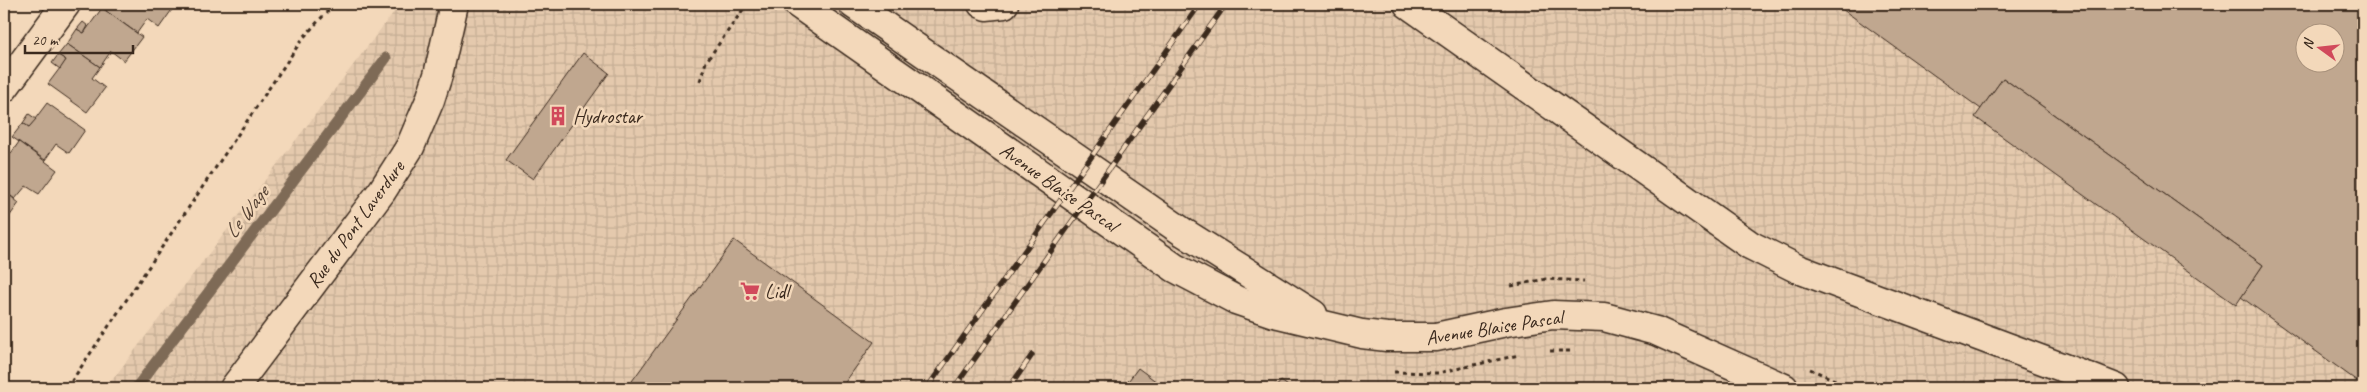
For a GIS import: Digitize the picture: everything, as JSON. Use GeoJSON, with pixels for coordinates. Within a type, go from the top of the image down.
{"type":"FeatureCollection","features":[{"type":"Feature","properties":{"kind":"main road"},"geometry":{"type":"LineString","coordinates":[[4,88],[66,4]]}},
{"type":"Feature","properties":{"kind":"main road","name":"Rue du Pont Laverdure"},"geometry":{"type":"LineString","coordinates":[[234,388],[382,192],[398,166],[423,118],[445,44],[454,4]]}},
{"type":"Feature","properties":{"kind":"main road","name":"Rue du Pont Laverdure"},"geometry":{"type":"LineString","coordinates":[[445,44],[460,4]]}},
{"type":"Feature","properties":{"kind":"main road","name":"Avenue Blaise Pascal"},"geometry":{"type":"LineString","coordinates":[[798,4],[1175,268],[1236,300],[1274,313],[1362,334],[1411,339],[1456,334],[1506,322],[1553,315],[1604,317],[1656,331],[1784,388]]}},
{"type":"Feature","properties":{"kind":"main road","name":"Avenue Blaise Pascal"},"geometry":{"type":"LineString","coordinates":[[854,4],[1183,232],[1302,308],[1341,329]]}},
{"type":"Feature","properties":{"kind":"main road"},"geometry":{"type":"LineString","coordinates":[[982,4],[986,6],[1004,4]]}},
{"type":"Feature","properties":{"kind":"main road"},"geometry":{"type":"LineString","coordinates":[[1408,4],[1750,245],[1798,268],[2085,383],[2116,388]]}},
{"type":"Feature","properties":{"kind":"path"},"geometry":{"type":"LineString","coordinates":[[68,388],[303,38],[334,4]]}},
{"type":"Feature","properties":{"kind":"path"},"geometry":{"type":"LineString","coordinates":[[700,81],[706,62],[747,4]]}},
{"type":"Feature","properties":{"kind":"shaded area"},"geometry":{"type":"Polygon","coordinates":[[[400,4],[2363,4],[2363,388],[106,388],[400,4]]]}},
{"type":"Feature","properties":{"kind":"building"},"geometry":{"type":"Polygon","coordinates":[[[111,4],[176,4],[159,28],[147,19],[137,33],[106,11],[111,4]]]}},
{"type":"Feature","properties":{"kind":"building"},"geometry":{"type":"Polygon","coordinates":[[[1835,4],[2363,4],[2363,373],[2357,381],[2241,297],[2263,265],[2003,78],[1981,109],[1835,4]]]}},
{"type":"Feature","properties":{"kind":"building"},"geometry":{"type":"Polygon","coordinates":[[[102,8],[142,37],[124,61],[111,51],[100,67],[67,44],[77,29],[84,33],[102,8]]]}},
{"type":"Feature","properties":{"kind":"building"},"geometry":{"type":"Polygon","coordinates":[[[83,22],[88,26],[84,33],[77,29],[83,22]]]}},
{"type":"Feature","properties":{"kind":"building"},"geometry":{"type":"Polygon","coordinates":[[[67,44],[100,67],[92,78],[105,88],[87,112],[48,84],[66,60],[58,55],[67,44]]]}},
{"type":"Feature","properties":{"kind":"building","name":"Hydrostar"},"geometry":{"type":"Polygon","coordinates":[[[583,53],[609,73],[533,179],[506,160],[583,53]]]}},
{"type":"Feature","properties":{"kind":"building"},"geometry":{"type":"Polygon","coordinates":[[[58,55],[66,60],[60,69],[52,63],[58,55]]]}},
{"type":"Feature","properties":{"kind":"building"},"geometry":{"type":"Polygon","coordinates":[[[2003,78],[2263,265],[2236,305],[1975,117],[2003,78]]]}},
{"type":"Feature","properties":{"kind":"building"},"geometry":{"type":"Polygon","coordinates":[[[47,103],[85,130],[69,153],[56,144],[45,160],[12,137],[23,123],[29,127],[47,103]]]}},
{"type":"Feature","properties":{"kind":"building"},"geometry":{"type":"Polygon","coordinates":[[[29,114],[36,119],[29,127],[23,123],[29,114]]]}},
{"type":"Feature","properties":{"kind":"building"},"geometry":{"type":"Polygon","coordinates":[[[19,142],[57,170],[39,194],[26,186],[15,199],[4,191],[4,163],[19,142]]]}},
{"type":"Feature","properties":{"kind":"building"},"geometry":{"type":"Polygon","coordinates":[[[4,191],[19,203],[4,224],[4,191]]]}},
{"type":"Feature","properties":{"kind":"building","name":"Lidl"},"geometry":{"type":"Polygon","coordinates":[[[734,240],[874,342],[841,388],[627,388],[734,240]]]}},
{"type":"Feature","properties":{"kind":"building"},"geometry":{"type":"Polygon","coordinates":[[[1138,368],[1165,388],[1123,388],[1138,368]]]}},
{"type":"Feature","properties":{"kind":"building"},"geometry":{"type":"Polygon","coordinates":[[[1281,381],[1291,388],[1275,388],[1281,381]]]}},
{"type":"Feature","properties":{"kind":"waterway","name":"Le Wage"},"geometry":{"type":"LineString","coordinates":[[136,388],[386,58]]}},
{"type":"Feature","properties":{"kind":"railway"},"geometry":{"type":"LineString","coordinates":[[927,388],[1200,4]]}},
{"type":"Feature","properties":{"kind":"railway"},"geometry":{"type":"LineString","coordinates":[[954,388],[1226,4]]}},
{"type":"Feature","properties":{"kind":"railway"},"geometry":{"type":"LineString","coordinates":[[1009,388],[1032,355]]}},
{"type":"Feature","properties":{"kind":"place","name":"Hydrostar"},"geometry":{"type":"Point","coordinates":[558,116]}},
{"type":"Feature","properties":{"kind":"place","name":"Lidl"},"geometry":{"type":"Point","coordinates":[750,291]}}]}
